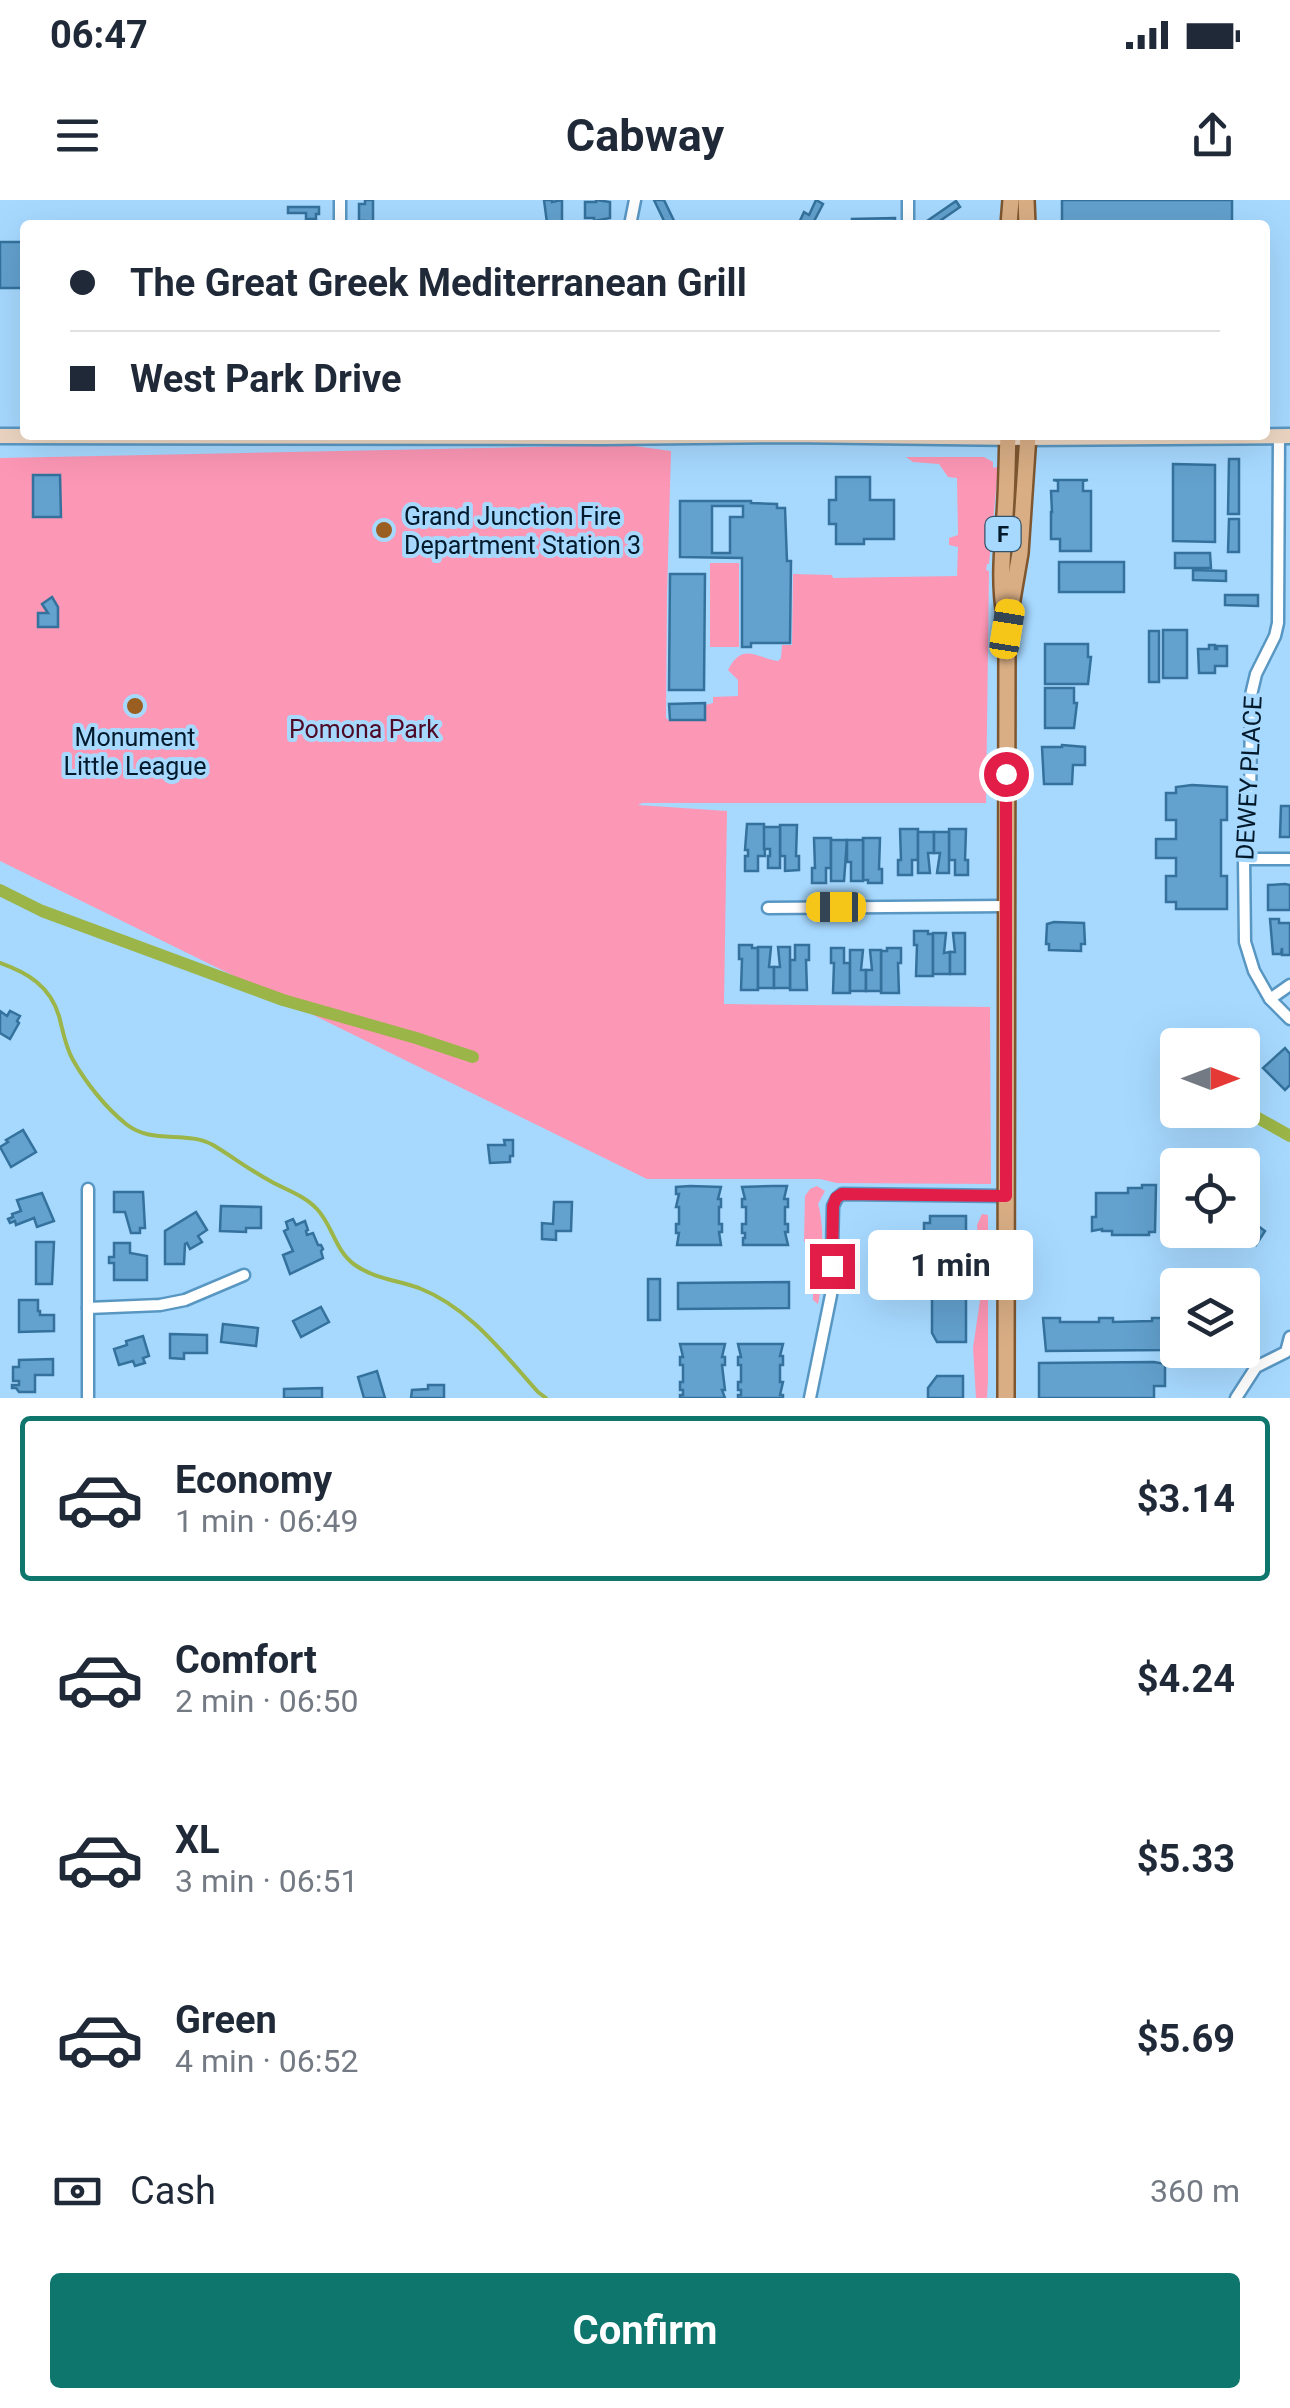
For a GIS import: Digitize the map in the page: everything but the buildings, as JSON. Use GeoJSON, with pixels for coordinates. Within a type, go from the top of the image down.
{"type":"FeatureCollection","features":[{"type":"Feature","properties":{"kind":"main road","name":"F"},"geometry":{"type":"LineString","coordinates":[[1007,629],[1000,590],[1008,440]]}},
{"type":"Feature","properties":{"kind":"main road","name":"F"},"geometry":{"type":"LineString","coordinates":[[1006,1398],[1007,629],[1020,553],[1028,440]]}},
{"type":"Feature","properties":{"kind":"street","name":"DEWEY PLACE"},"geometry":{"type":"LineString","coordinates":[[1284,436],[1278,624],[1251,695],[1250,814],[1244,859],[1245,942],[1254,971],[1270,998],[1290,1019]]}},
{"type":"Feature","properties":{"kind":"street"},"geometry":{"type":"LineString","coordinates":[[1244,859],[1290,860]]}},
{"type":"Feature","properties":{"kind":"street"},"geometry":{"type":"LineString","coordinates":[[768,908],[1006,906]]}},
{"type":"Feature","properties":{"kind":"street"},"geometry":{"type":"LineString","coordinates":[[1270,998],[1290,986]]}},
{"type":"Feature","properties":{"kind":"street"},"geometry":{"type":"LineString","coordinates":[[88,1189],[88,1398]]}},
{"type":"Feature","properties":{"kind":"street"},"geometry":{"type":"LineString","coordinates":[[810,1398],[831,1295],[836,1198],[842,1194],[1006,1196]]}},
{"type":"Feature","properties":{"kind":"street"},"geometry":{"type":"LineString","coordinates":[[88,1308],[160,1306],[185,1300],[244,1275]]}},
{"type":"Feature","properties":{"kind":"street"},"geometry":{"type":"LineString","coordinates":[[1236,1398],[1256,1367],[1286,1352],[1290,1337]]}},
{"type":"Feature","properties":{"kind":"green space","name":"Pomona Park"},"geometry":{"type":"Polygon","coordinates":[[[627,445],[671,451],[666,718],[670,721],[705,720],[705,705],[713,703],[713,697],[738,696],[738,680],[728,670],[738,656],[750,654],[778,661],[782,645],[792,645],[793,574],[833,578],[957,576],[958,547],[949,545],[949,538],[958,535],[957,478],[948,477],[939,464],[913,462],[906,457],[984,457],[998,469],[986,570],[986,803],[638,805],[727,811],[724,1004],[990,1007],[991,1184],[647,1179],[0,861],[0,458],[627,445]]]}},
{"type":"Feature","properties":{"kind":"green space"},"geometry":{"type":"Polygon","coordinates":[[[710,563],[739,563],[739,647],[710,647],[710,563]]]}},
{"type":"Feature","properties":{"kind":"green space"},"geometry":{"type":"Polygon","coordinates":[[[817,1186],[825,1191],[818,1204],[822,1254],[818,1304],[813,1300],[813,1252],[804,1241],[805,1196],[817,1186]]]}},
{"type":"Feature","properties":{"kind":"green space"},"geometry":{"type":"Polygon","coordinates":[[[982,1214],[988,1215],[988,1379],[987,1398],[976,1398],[973,1348],[983,1280],[977,1225],[982,1214]]]}},
{"type":"Feature","properties":{"kind":"waterway"},"geometry":{"type":"LineString","coordinates":[[0,890],[42,911],[283,1000],[473,1057]]}},
{"type":"Feature","properties":{"kind":"waterway"},"geometry":{"type":"LineString","coordinates":[[0,963],[29,976],[50,996],[73,1060],[97,1095],[126,1124],[147,1134],[192,1138],[213,1145],[307,1200],[355,1265],[419,1288],[454,1307],[546,1398]]}},
{"type":"Feature","properties":{"kind":"waterway"},"geometry":{"type":"LineString","coordinates":[[1260,1119],[1290,1136]]}},
{"type":"Feature","properties":{"kind":"place","name":"Grand Junction Fire Department Station 3"},"geometry":{"type":"Point","coordinates":[384,530]}},
{"type":"Feature","properties":{"kind":"place","name":"Monument Little League"},"geometry":{"type":"Point","coordinates":[135,706]}},
{"type":"Feature","properties":{"kind":"route"},"geometry":{"type":"LineString","coordinates":[[832,1266],[833,1206],[842,1194],[1006,1196],[1006,774]]}}]}
